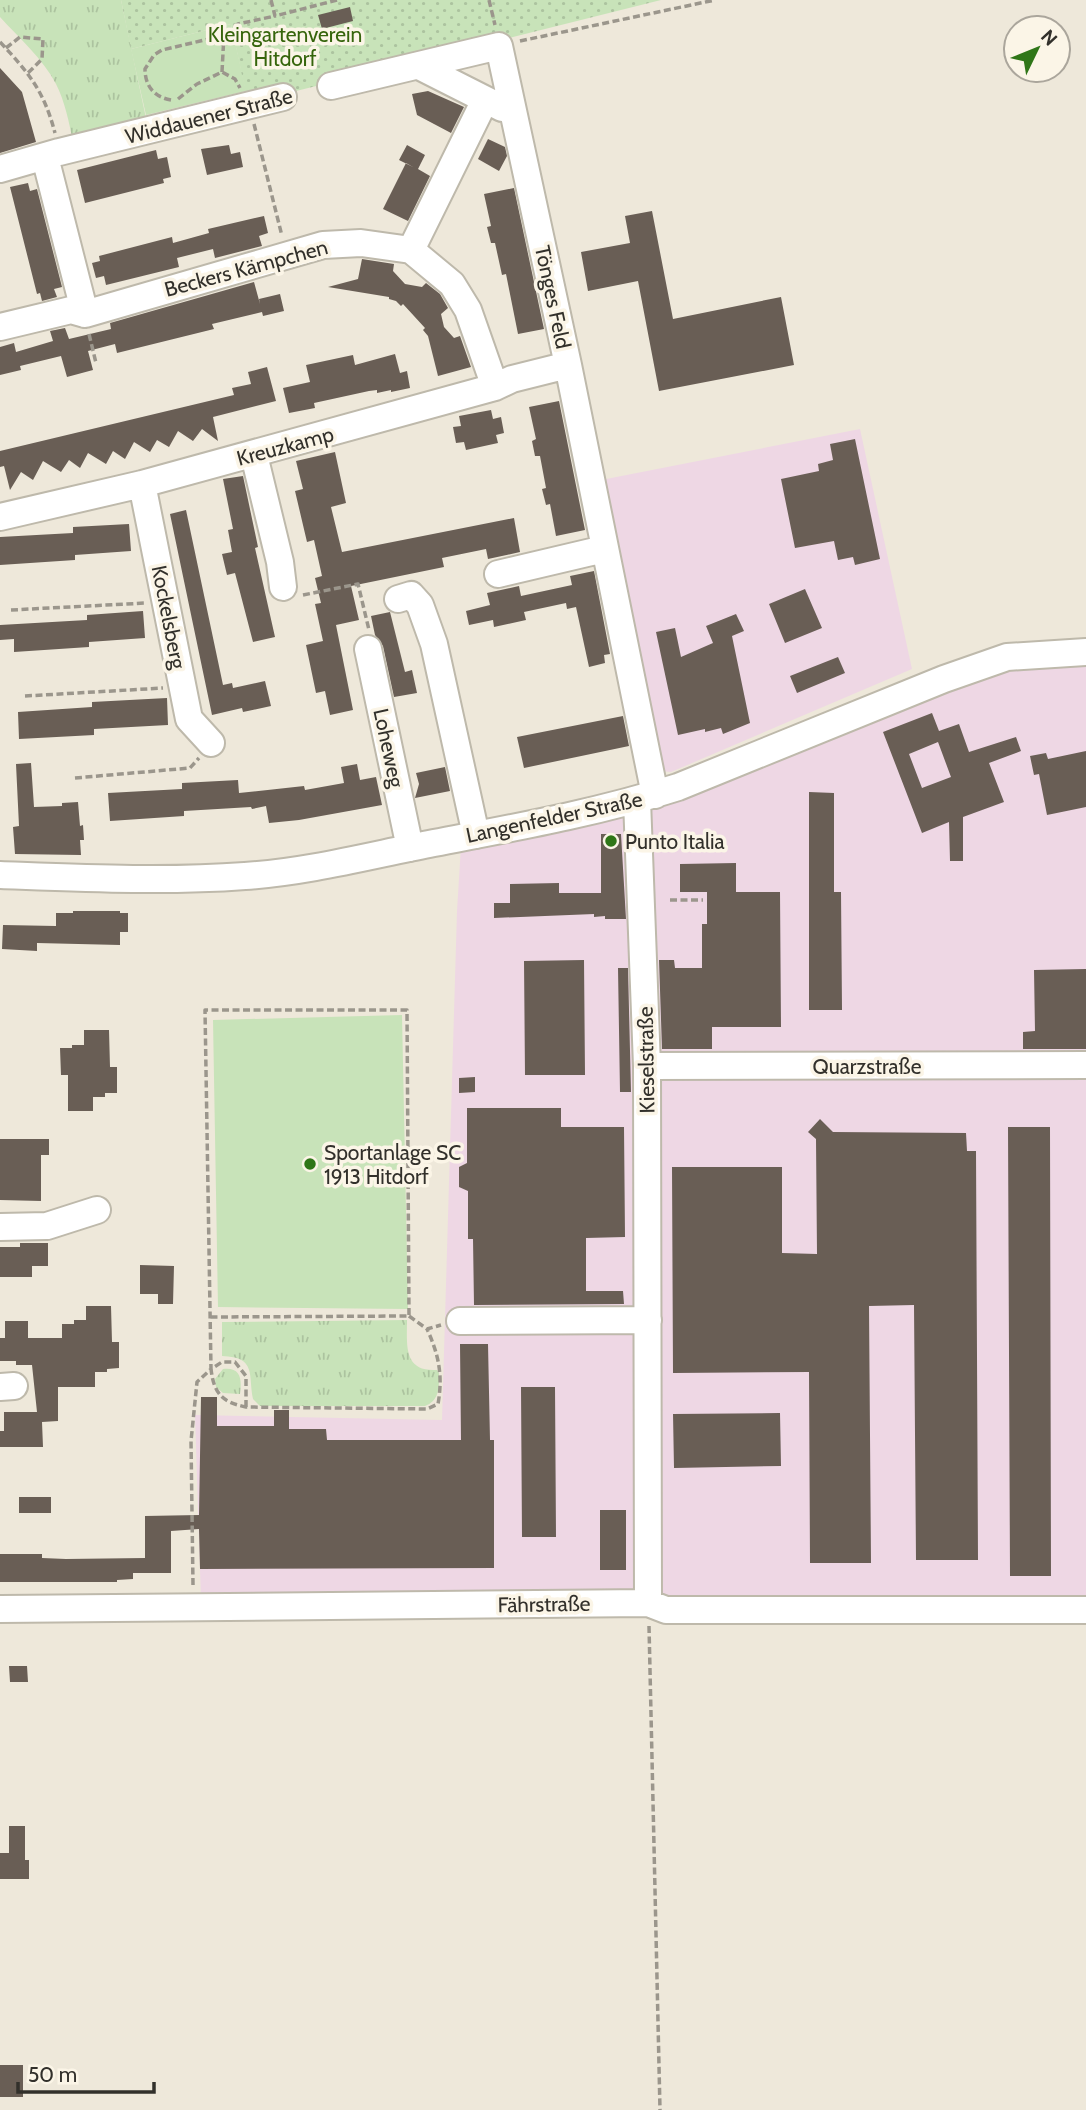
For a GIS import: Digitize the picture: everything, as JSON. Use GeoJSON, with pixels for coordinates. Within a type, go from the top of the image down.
{"type":"FeatureCollection","features":[{"type":"Feature","properties":{"kind":"street"},"geometry":{"type":"LineString","coordinates":[[331,86],[499,46]]}},
{"type":"Feature","properties":{"kind":"street","name":"Tönges Feld"},"geometry":{"type":"LineString","coordinates":[[499,46],[568,365],[604,549],[646,797]]}},
{"type":"Feature","properties":{"kind":"street"},"geometry":{"type":"LineString","coordinates":[[419,66],[514,114]]}},
{"type":"Feature","properties":{"kind":"street","name":"Widdauener Straße"},"geometry":{"type":"LineString","coordinates":[[0,170],[283,97]]}},
{"type":"Feature","properties":{"kind":"street"},"geometry":{"type":"LineString","coordinates":[[485,100],[411,250],[452,284],[468,310],[495,387]]}},
{"type":"Feature","properties":{"kind":"street"},"geometry":{"type":"LineString","coordinates":[[52,155],[85,314]]}},
{"type":"Feature","properties":{"kind":"street","name":"Beckers Kämpchen"},"geometry":{"type":"LineString","coordinates":[[0,327],[71,310],[85,314],[323,245],[347,243],[411,250]]}},
{"type":"Feature","properties":{"kind":"street","name":"Kreuzkamp"},"geometry":{"type":"LineString","coordinates":[[0,517],[142,484],[568,365]]}},
{"type":"Feature","properties":{"kind":"street"},"geometry":{"type":"LineString","coordinates":[[254,454],[280,562],[283,587]]}},
{"type":"Feature","properties":{"kind":"street","name":"Kockelsberg"},"geometry":{"type":"LineString","coordinates":[[142,484],[189,719],[211,743]]}},
{"type":"Feature","properties":{"kind":"street"},"geometry":{"type":"LineString","coordinates":[[498,575],[604,549]]}},
{"type":"Feature","properties":{"kind":"street"},"geometry":{"type":"LineString","coordinates":[[398,599],[411,595],[420,606],[434,644],[476,835]]}},
{"type":"Feature","properties":{"kind":"street","name":"Loheweg"},"geometry":{"type":"LineString","coordinates":[[368,649],[410,848]]}},
{"type":"Feature","properties":{"kind":"street","name":"Langenfelder Straße"},"geometry":{"type":"LineString","coordinates":[[0,875],[124,878],[245,876],[312,868],[476,835],[646,797],[764,753],[944,679],[1007,657],[1086,652]]}},
{"type":"Feature","properties":{"kind":"street","name":"Kieselstraße"},"geometry":{"type":"LineString","coordinates":[[646,797],[649,1603]]}},
{"type":"Feature","properties":{"kind":"street","name":"Quarzstraße"},"geometry":{"type":"LineString","coordinates":[[648,1066],[1086,1065]]}},
{"type":"Feature","properties":{"kind":"street"},"geometry":{"type":"LineString","coordinates":[[0,1227],[47,1226],[97,1210]]}},
{"type":"Feature","properties":{"kind":"street"},"geometry":{"type":"LineString","coordinates":[[460,1321],[648,1320]]}},
{"type":"Feature","properties":{"kind":"street","name":"Fährstraße"},"geometry":{"type":"LineString","coordinates":[[0,1609],[649,1603],[666,1609],[1086,1610]]}},
{"type":"Feature","properties":{"kind":"path"},"geometry":{"type":"LineString","coordinates":[[271,0],[275,16]]}},
{"type":"Feature","properties":{"kind":"path"},"geometry":{"type":"LineString","coordinates":[[222,72],[197,84],[176,100],[168,101],[148,86],[145,69],[154,55],[162,50],[224,34],[239,24],[337,0]]}},
{"type":"Feature","properties":{"kind":"path"},"geometry":{"type":"LineString","coordinates":[[489,0],[499,46],[715,0]]}},
{"type":"Feature","properties":{"kind":"path"},"geometry":{"type":"LineString","coordinates":[[222,72],[224,34]]}},
{"type":"Feature","properties":{"kind":"path"},"geometry":{"type":"LineString","coordinates":[[6,48],[20,37],[44,39],[42,59],[28,73]]}},
{"type":"Feature","properties":{"kind":"path"},"geometry":{"type":"LineString","coordinates":[[0,42],[42,93],[52,155]]}},
{"type":"Feature","properties":{"kind":"path"},"geometry":{"type":"LineString","coordinates":[[222,72],[234,79],[247,107],[286,255]]}},
{"type":"Feature","properties":{"kind":"path"},"geometry":{"type":"LineString","coordinates":[[85,314],[96,363]]}},
{"type":"Feature","properties":{"kind":"path"},"geometry":{"type":"LineString","coordinates":[[283,587],[299,596],[358,583],[371,638],[368,649]]}},
{"type":"Feature","properties":{"kind":"path"},"geometry":{"type":"LineString","coordinates":[[11,610],[166,602]]}},
{"type":"Feature","properties":{"kind":"path"},"geometry":{"type":"LineString","coordinates":[[25,696],[183,687]]}},
{"type":"Feature","properties":{"kind":"path"},"geometry":{"type":"LineString","coordinates":[[75,778],[190,768],[211,743]]}},
{"type":"Feature","properties":{"kind":"path"},"geometry":{"type":"LineString","coordinates":[[670,900],[703,900]]}},
{"type":"Feature","properties":{"kind":"path"},"geometry":{"type":"LineString","coordinates":[[209,1317],[409,1316],[427,1329],[439,1353],[442,1385],[438,1404],[427,1409],[246,1407],[230,1404],[214,1388],[209,1317],[205,1010],[407,1010],[409,1316]]}},
{"type":"Feature","properties":{"kind":"path"},"geometry":{"type":"LineString","coordinates":[[427,1329],[460,1321]]}},
{"type":"Feature","properties":{"kind":"path"},"geometry":{"type":"LineString","coordinates":[[193,1608],[191,1441],[197,1382],[222,1362],[235,1362],[246,1376],[246,1407]]}},
{"type":"Feature","properties":{"kind":"path"},"geometry":{"type":"LineString","coordinates":[[649,1603],[660,2110]]}},
{"type":"Feature","properties":{"kind":"shaded area"},"geometry":{"type":"Polygon","coordinates":[[[860,429],[912,669],[671,772],[659,771],[596,481],[860,429]]]}},
{"type":"Feature","properties":{"kind":"shaded area"},"geometry":{"type":"Polygon","coordinates":[[[1086,662],[1086,1599],[201,1600],[195,1415],[442,1420],[461,846],[645,812],[1010,669],[1086,662]]]}},
{"type":"Feature","properties":{"kind":"green space"},"geometry":{"type":"Polygon","coordinates":[[[0,0],[121,0],[147,123],[73,142],[56,84],[38,57],[0,17],[0,0]]]}},
{"type":"Feature","properties":{"kind":"green space","name":"Kleingartenverein Hitdorf"},"geometry":{"type":"Polygon","coordinates":[[[121,0],[661,0],[248,103],[231,24],[131,49],[121,0]]]}},
{"type":"Feature","properties":{"kind":"green space"},"geometry":{"type":"Polygon","coordinates":[[[231,24],[246,91],[146,115],[131,49],[231,24]]]}},
{"type":"Feature","properties":{"kind":"green space","name":"Sportanlage SC 1913 Hitdorf"},"geometry":{"type":"Polygon","coordinates":[[[402,1015],[408,1309],[218,1307],[213,1020],[402,1015]]]}},
{"type":"Feature","properties":{"kind":"green space"},"geometry":{"type":"Polygon","coordinates":[[[407,1320],[409,1355],[413,1362],[418,1367],[437,1370],[439,1373],[436,1397],[425,1406],[260,1406],[253,1399],[246,1364],[233,1357],[222,1356],[222,1322],[407,1320]]]}},
{"type":"Feature","properties":{"kind":"green space"},"geometry":{"type":"Polygon","coordinates":[[[223,1369],[237,1372],[241,1383],[240,1394],[223,1393],[216,1387],[215,1379],[223,1369]]]}},
{"type":"Feature","properties":{"kind":"building"},"geometry":{"type":"Polygon","coordinates":[[[350,7],[353,21],[322,29],[318,15],[350,7]]]}},
{"type":"Feature","properties":{"kind":"building"},"geometry":{"type":"Polygon","coordinates":[[[0,68],[22,92],[36,142],[0,153],[0,68]]]}},
{"type":"Feature","properties":{"kind":"building"},"geometry":{"type":"Polygon","coordinates":[[[428,91],[464,107],[451,133],[417,115],[412,94],[428,91]]]}},
{"type":"Feature","properties":{"kind":"building"},"geometry":{"type":"Polygon","coordinates":[[[488,139],[505,147],[507,156],[499,171],[478,159],[488,139]]]}},
{"type":"Feature","properties":{"kind":"building"},"geometry":{"type":"Polygon","coordinates":[[[229,145],[231,154],[240,152],[243,167],[207,175],[201,149],[229,145]]]}},
{"type":"Feature","properties":{"kind":"building"},"geometry":{"type":"Polygon","coordinates":[[[407,145],[425,155],[418,169],[430,176],[408,221],[383,209],[406,163],[399,160],[407,145]]]}},
{"type":"Feature","properties":{"kind":"building"},"geometry":{"type":"Polygon","coordinates":[[[156,150],[158,159],[167,157],[171,177],[163,179],[164,183],[85,203],[77,170],[156,150]]]}},
{"type":"Feature","properties":{"kind":"building"},"geometry":{"type":"Polygon","coordinates":[[[28,183],[30,191],[37,189],[62,287],[54,289],[57,297],[42,301],[40,293],[37,294],[10,187],[28,183]]]}},
{"type":"Feature","properties":{"kind":"building"},"geometry":{"type":"Polygon","coordinates":[[[514,188],[544,329],[518,334],[506,274],[502,275],[495,243],[491,243],[487,227],[491,226],[484,194],[514,188]]]}},
{"type":"Feature","properties":{"kind":"building"},"geometry":{"type":"Polygon","coordinates":[[[652,211],[673,319],[781,297],[794,365],[659,391],[638,281],[588,291],[581,252],[630,243],[625,216],[652,211]]]}},
{"type":"Feature","properties":{"kind":"building"},"geometry":{"type":"Polygon","coordinates":[[[264,216],[268,233],[259,236],[262,246],[215,258],[213,249],[177,258],[179,267],[106,285],[104,276],[96,278],[92,263],[100,261],[99,256],[172,237],[173,243],[209,233],[208,229],[264,216]]]}},
{"type":"Feature","properties":{"kind":"building"},"geometry":{"type":"Polygon","coordinates":[[[362,259],[394,264],[393,271],[405,284],[422,287],[426,283],[440,294],[448,308],[441,314],[444,327],[454,338],[460,336],[471,367],[438,376],[428,336],[423,330],[425,328],[403,304],[401,306],[389,297],[328,287],[358,279],[362,259]]]}},
{"type":"Feature","properties":{"kind":"building"},"geometry":{"type":"Polygon","coordinates":[[[254,282],[260,304],[259,299],[280,294],[284,311],[263,316],[262,312],[212,324],[214,329],[117,353],[115,344],[88,351],[93,370],[67,377],[61,356],[20,366],[21,370],[0,375],[0,347],[14,343],[16,352],[53,341],[50,331],[65,328],[69,339],[111,329],[110,323],[254,282]]]}},
{"type":"Feature","properties":{"kind":"building"},"geometry":{"type":"Polygon","coordinates":[[[395,354],[400,373],[407,371],[410,388],[391,392],[369,391],[314,403],[315,408],[289,413],[283,388],[310,382],[306,365],[353,355],[355,365],[395,354]]]}},
{"type":"Feature","properties":{"kind":"building"},"geometry":{"type":"Polygon","coordinates":[[[267,367],[276,401],[213,417],[218,441],[202,429],[193,441],[178,431],[169,447],[157,440],[150,452],[134,442],[125,459],[113,451],[106,464],[88,453],[80,468],[69,460],[61,472],[43,461],[33,480],[21,472],[10,490],[4,466],[0,467],[0,451],[234,395],[232,388],[251,384],[248,372],[267,367]]]}},
{"type":"Feature","properties":{"kind":"building"},"geometry":{"type":"Polygon","coordinates":[[[559,401],[585,530],[556,536],[550,504],[546,505],[542,489],[546,488],[540,456],[535,456],[532,441],[536,439],[529,407],[559,401]]]}},
{"type":"Feature","properties":{"kind":"building"},"geometry":{"type":"Polygon","coordinates":[[[491,410],[493,419],[501,417],[504,433],[496,435],[498,443],[466,450],[464,442],[456,443],[453,427],[461,426],[459,416],[491,410]]]}},
{"type":"Feature","properties":{"kind":"building"},"geometry":{"type":"Polygon","coordinates":[[[855,439],[880,559],[855,565],[853,557],[838,560],[834,541],[795,548],[781,479],[819,471],[818,464],[833,460],[830,444],[855,439]]]}},
{"type":"Feature","properties":{"kind":"building"},"geometry":{"type":"Polygon","coordinates":[[[335,452],[346,503],[331,507],[342,552],[514,518],[520,552],[488,559],[486,549],[442,558],[444,567],[351,586],[359,620],[336,625],[353,710],[330,715],[325,691],[316,693],[306,645],[323,641],[315,604],[321,603],[315,578],[322,576],[314,540],[307,542],[295,491],[303,489],[296,461],[335,452]]]}},
{"type":"Feature","properties":{"kind":"building"},"geometry":{"type":"Polygon","coordinates":[[[243,476],[258,547],[255,548],[275,637],[253,642],[235,573],[227,575],[222,554],[232,552],[228,530],[233,529],[223,479],[243,476]]]}},
{"type":"Feature","properties":{"kind":"building"},"geometry":{"type":"Polygon","coordinates":[[[186,510],[223,685],[232,683],[233,688],[265,681],[271,706],[243,712],[242,708],[212,715],[170,514],[186,510]]]}},
{"type":"Feature","properties":{"kind":"building"},"geometry":{"type":"Polygon","coordinates":[[[129,524],[131,551],[75,555],[75,560],[0,565],[0,537],[73,533],[73,527],[129,524]]]}},
{"type":"Feature","properties":{"kind":"building"},"geometry":{"type":"Polygon","coordinates":[[[594,571],[610,654],[604,655],[605,663],[589,667],[576,607],[567,609],[566,603],[524,612],[526,620],[494,627],[493,620],[469,625],[466,611],[490,605],[487,593],[519,586],[521,596],[572,585],[570,576],[594,571]]]}},
{"type":"Feature","properties":{"kind":"building"},"geometry":{"type":"Polygon","coordinates":[[[805,589],[822,628],[785,643],[769,604],[805,589]]]}},
{"type":"Feature","properties":{"kind":"building"},"geometry":{"type":"Polygon","coordinates":[[[143,611],[145,638],[89,642],[89,647],[14,652],[14,639],[0,640],[0,625],[87,620],[87,615],[143,611]]]}},
{"type":"Feature","properties":{"kind":"building"},"geometry":{"type":"Polygon","coordinates":[[[390,612],[405,672],[412,670],[417,693],[394,697],[383,646],[375,635],[371,616],[390,612]]]}},
{"type":"Feature","properties":{"kind":"building"},"geometry":{"type":"Polygon","coordinates":[[[736,614],[744,631],[732,636],[750,723],[723,734],[721,728],[678,735],[656,632],[675,628],[681,657],[713,643],[706,626],[736,614]]]}},
{"type":"Feature","properties":{"kind":"building"},"geometry":{"type":"Polygon","coordinates":[[[838,657],[845,673],[797,693],[790,676],[838,657]]]}},
{"type":"Feature","properties":{"kind":"building"},"geometry":{"type":"Polygon","coordinates":[[[167,698],[168,725],[94,729],[94,735],[19,739],[18,712],[92,707],[92,702],[167,698]]]}},
{"type":"Feature","properties":{"kind":"building"},"geometry":{"type":"Polygon","coordinates":[[[932,713],[939,731],[959,724],[969,752],[1016,737],[1021,751],[989,763],[1004,802],[963,817],[963,861],[950,861],[949,822],[922,833],[883,732],[932,713]],[[938,742],[909,754],[922,788],[951,777],[938,742]]]}},
{"type":"Feature","properties":{"kind":"building"},"geometry":{"type":"Polygon","coordinates":[[[623,716],[629,746],[524,768],[517,737],[623,716]]]}},
{"type":"Feature","properties":{"kind":"building"},"geometry":{"type":"Polygon","coordinates":[[[1086,751],[1086,807],[1047,815],[1039,774],[1034,775],[1030,756],[1046,753],[1048,759],[1086,751]]]}},
{"type":"Feature","properties":{"kind":"building"},"geometry":{"type":"Polygon","coordinates":[[[31,763],[34,807],[62,806],[62,803],[78,802],[84,840],[80,840],[81,855],[15,854],[13,827],[19,826],[16,764],[31,763]]]}},
{"type":"Feature","properties":{"kind":"building"},"geometry":{"type":"Polygon","coordinates":[[[357,764],[360,780],[376,777],[382,805],[269,823],[266,806],[252,809],[184,811],[184,816],[110,821],[108,793],[182,789],[182,783],[238,780],[239,793],[304,786],[305,790],[344,783],[341,767],[357,764]]]}},
{"type":"Feature","properties":{"kind":"building"},"geometry":{"type":"Polygon","coordinates":[[[445,767],[450,791],[415,798],[419,784],[416,773],[445,767]]]}},
{"type":"Feature","properties":{"kind":"building"},"geometry":{"type":"Polygon","coordinates":[[[809,792],[834,793],[834,892],[841,892],[842,1010],[809,1010],[809,792]]]}},
{"type":"Feature","properties":{"kind":"building"},"geometry":{"type":"Polygon","coordinates":[[[601,834],[621,834],[626,919],[605,919],[605,916],[594,917],[594,914],[494,918],[494,903],[510,903],[510,884],[559,883],[559,893],[601,893],[601,834]]]}},
{"type":"Feature","properties":{"kind":"building"},"geometry":{"type":"Polygon","coordinates":[[[736,863],[736,892],[780,892],[781,1027],[712,1027],[712,1049],[662,1049],[659,960],[674,960],[675,968],[702,968],[702,924],[707,924],[707,892],[680,892],[680,864],[736,863]]]}},
{"type":"Feature","properties":{"kind":"building"},"geometry":{"type":"Polygon","coordinates":[[[56,913],[128,913],[128,932],[120,932],[120,945],[37,943],[37,951],[2,949],[3,925],[56,926],[56,913]]]}},
{"type":"Feature","properties":{"kind":"building"},"geometry":{"type":"Polygon","coordinates":[[[584,960],[585,1075],[525,1075],[524,961],[584,960]]]}},
{"type":"Feature","properties":{"kind":"building"},"geometry":{"type":"Polygon","coordinates":[[[618,968],[628,968],[631,1092],[620,1092],[618,968]]]}},
{"type":"Feature","properties":{"kind":"building"},"geometry":{"type":"Polygon","coordinates":[[[1086,969],[1086,1049],[1023,1049],[1023,1032],[1035,1031],[1034,970],[1086,969]]]}},
{"type":"Feature","properties":{"kind":"building"},"geometry":{"type":"Polygon","coordinates":[[[84,1030],[109,1030],[110,1067],[117,1067],[117,1093],[93,1097],[93,1111],[68,1111],[68,1075],[61,1075],[60,1048],[84,1045],[84,1030]]]}},
{"type":"Feature","properties":{"kind":"building"},"geometry":{"type":"Polygon","coordinates":[[[475,1077],[475,1092],[459,1093],[459,1078],[475,1077]]]}},
{"type":"Feature","properties":{"kind":"building"},"geometry":{"type":"Polygon","coordinates":[[[467,1108],[561,1108],[561,1127],[624,1127],[625,1237],[586,1238],[586,1291],[623,1291],[624,1304],[474,1305],[473,1239],[468,1239],[468,1191],[459,1187],[459,1167],[467,1163],[467,1108]]]}},
{"type":"Feature","properties":{"kind":"building"},"geometry":{"type":"Polygon","coordinates":[[[820,1119],[833,1132],[966,1133],[967,1151],[976,1151],[978,1560],[916,1560],[914,1305],[869,1306],[871,1563],[810,1563],[809,1372],[673,1373],[672,1167],[782,1167],[782,1253],[817,1254],[816,1139],[808,1132],[820,1119]]]}},
{"type":"Feature","properties":{"kind":"building"},"geometry":{"type":"Polygon","coordinates":[[[1008,1127],[1050,1127],[1051,1576],[1010,1576],[1008,1127]]]}},
{"type":"Feature","properties":{"kind":"building"},"geometry":{"type":"Polygon","coordinates":[[[0,1139],[49,1139],[49,1155],[41,1155],[41,1201],[0,1200],[0,1139]]]}},
{"type":"Feature","properties":{"kind":"building"},"geometry":{"type":"Polygon","coordinates":[[[20,1243],[48,1243],[48,1266],[32,1266],[32,1277],[0,1277],[0,1247],[20,1247],[20,1243]]]}},
{"type":"Feature","properties":{"kind":"building"},"geometry":{"type":"Polygon","coordinates":[[[140,1265],[174,1266],[173,1304],[158,1304],[158,1294],[140,1294],[140,1265]]]}},
{"type":"Feature","properties":{"kind":"building"},"geometry":{"type":"Polygon","coordinates":[[[86,1306],[111,1306],[112,1342],[119,1342],[119,1368],[95,1372],[95,1387],[58,1387],[58,1421],[42,1422],[43,1447],[0,1447],[0,1431],[4,1431],[4,1412],[37,1412],[32,1365],[0,1361],[0,1338],[5,1338],[5,1321],[28,1321],[28,1338],[62,1338],[62,1324],[86,1320],[86,1306]]]}},
{"type":"Feature","properties":{"kind":"building"},"geometry":{"type":"Polygon","coordinates":[[[460,1344],[488,1344],[490,1440],[494,1440],[494,1568],[200,1569],[199,1529],[171,1531],[171,1573],[133,1573],[133,1579],[117,1582],[0,1582],[0,1554],[42,1554],[42,1558],[66,1559],[145,1558],[145,1516],[199,1515],[201,1397],[217,1397],[217,1426],[274,1426],[274,1410],[289,1410],[289,1429],[326,1429],[327,1440],[461,1440],[460,1344]]]}},
{"type":"Feature","properties":{"kind":"building"},"geometry":{"type":"Polygon","coordinates":[[[521,1387],[555,1387],[556,1537],[522,1537],[521,1387]]]}},
{"type":"Feature","properties":{"kind":"building"},"geometry":{"type":"Polygon","coordinates":[[[780,1413],[781,1466],[674,1468],[673,1414],[780,1413]]]}},
{"type":"Feature","properties":{"kind":"building"},"geometry":{"type":"Polygon","coordinates":[[[19,1497],[51,1497],[51,1513],[19,1513],[19,1497]]]}},
{"type":"Feature","properties":{"kind":"building"},"geometry":{"type":"Polygon","coordinates":[[[600,1510],[626,1510],[626,1570],[600,1570],[600,1510]]]}},
{"type":"Feature","properties":{"kind":"building"},"geometry":{"type":"Polygon","coordinates":[[[9,1666],[27,1666],[28,1682],[10,1682],[9,1666]]]}},
{"type":"Feature","properties":{"kind":"building"},"geometry":{"type":"Polygon","coordinates":[[[9,1826],[25,1826],[25,1860],[29,1860],[29,1879],[0,1879],[0,1853],[9,1853],[9,1826]]]}},
{"type":"Feature","properties":{"kind":"building"},"geometry":{"type":"Polygon","coordinates":[[[0,2065],[23,2065],[23,2097],[0,2097],[0,2065]]]}},
{"type":"Feature","properties":{"kind":"place","name":"Punto Italia"},"geometry":{"type":"Point","coordinates":[611,841]}},
{"type":"Feature","properties":{"kind":"place","name":"Sportanlage SC 1913 Hitdorf"},"geometry":{"type":"Point","coordinates":[310,1164]}}]}
